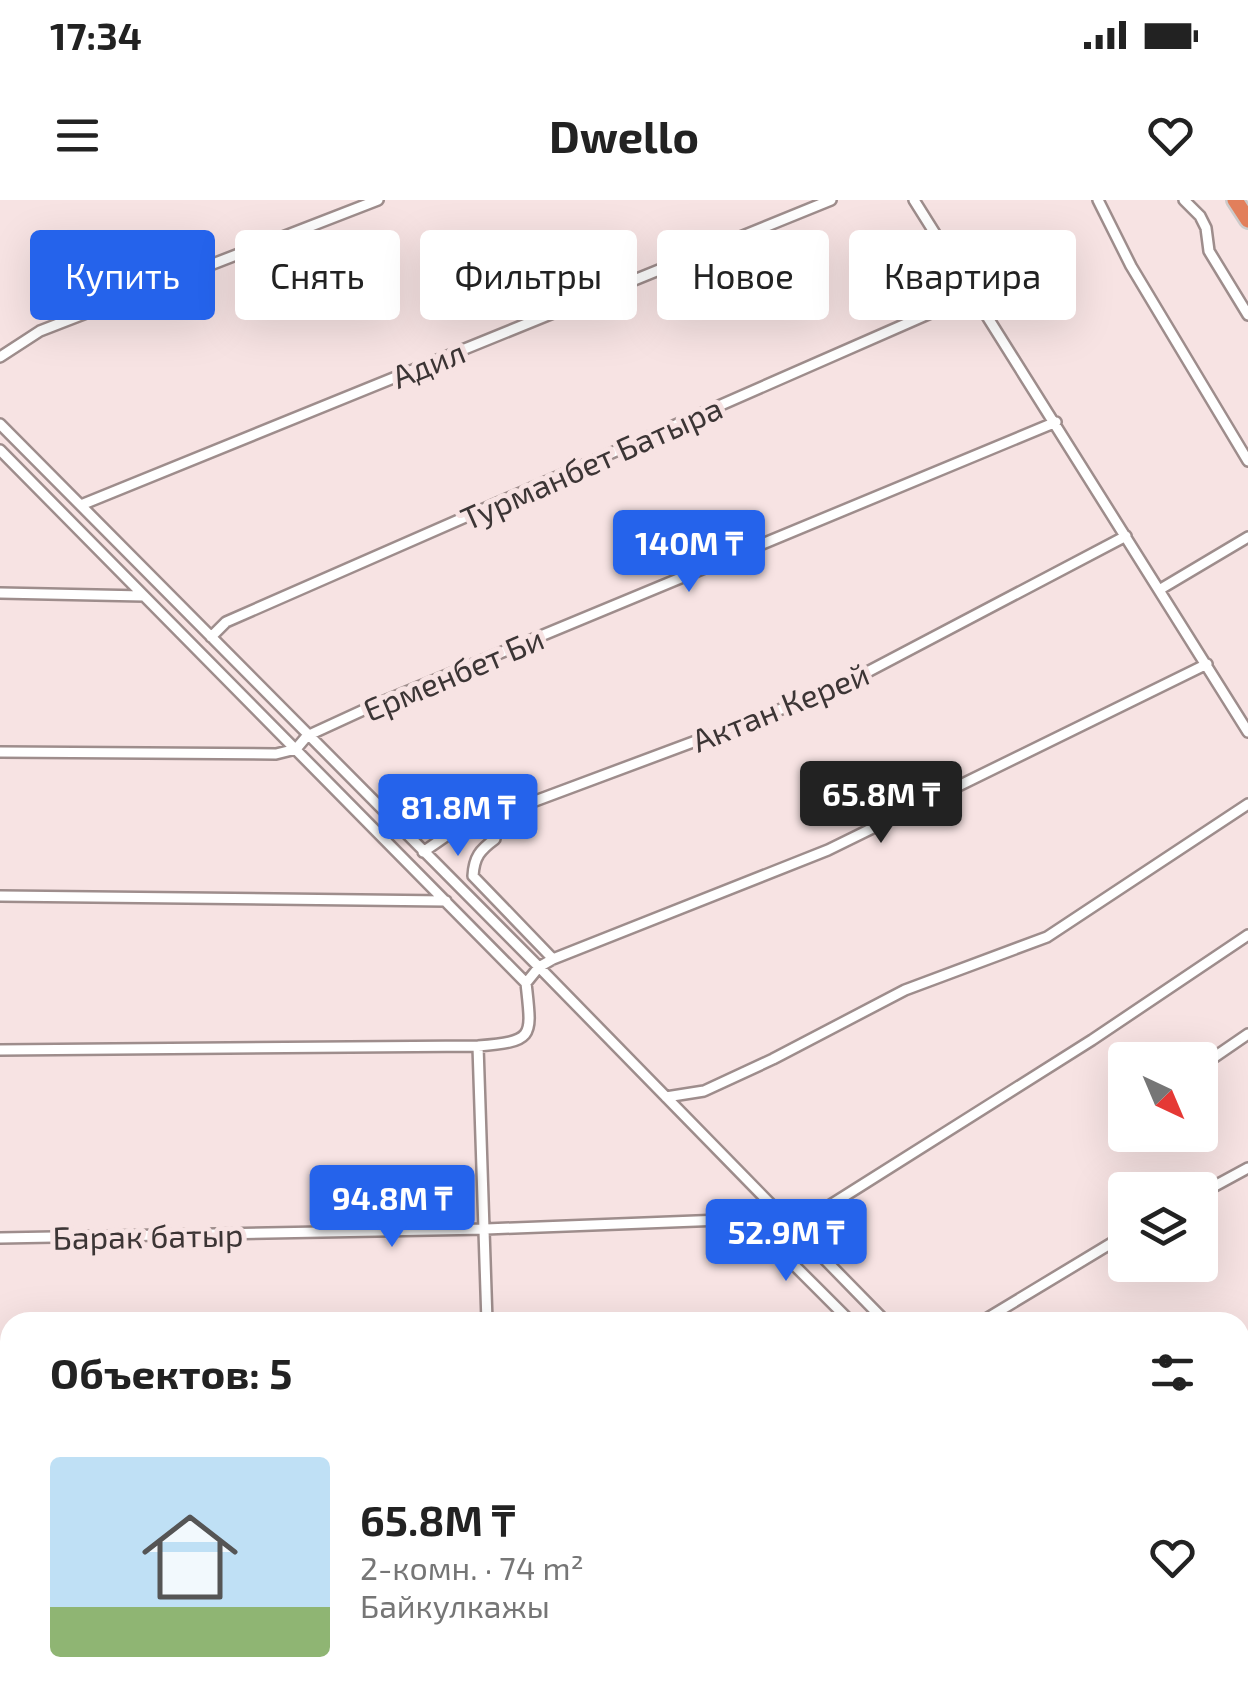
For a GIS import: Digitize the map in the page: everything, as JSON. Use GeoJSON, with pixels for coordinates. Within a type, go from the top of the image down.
{"type":"FeatureCollection","features":[{"type":"Feature","properties":{"kind":"highway"},"geometry":{"type":"LineString","coordinates":[[1235,200],[1248,220]]}},
{"type":"Feature","properties":{"kind":"street"},"geometry":{"type":"LineString","coordinates":[[0,357],[40,331],[378,200]]}},
{"type":"Feature","properties":{"kind":"street","name":"Адил"},"geometry":{"type":"LineString","coordinates":[[81,505],[830,200]]}},
{"type":"Feature","properties":{"kind":"street"},"geometry":{"type":"LineString","coordinates":[[914,200],[933,230]]}},
{"type":"Feature","properties":{"kind":"street"},"geometry":{"type":"LineString","coordinates":[[1098,200],[1131,266],[1248,461]]}},
{"type":"Feature","properties":{"kind":"street"},"geometry":{"type":"LineString","coordinates":[[1184,200],[1200,216],[1209,251],[1248,315]]}},
{"type":"Feature","properties":{"kind":"street","name":"Турманбет Батыра"},"geometry":{"type":"LineString","coordinates":[[211,636],[226,622],[915,320]]}},
{"type":"Feature","properties":{"kind":"street"},"geometry":{"type":"LineString","coordinates":[[991,320],[1248,732]]}},
{"type":"Feature","properties":{"kind":"street","name":"Ерменбет Би"},"geometry":{"type":"LineString","coordinates":[[296,749],[308,736],[424,684],[1056,422]]}},
{"type":"Feature","properties":{"kind":"street"},"geometry":{"type":"LineString","coordinates":[[0,424],[876,1312]]}},
{"type":"Feature","properties":{"kind":"street"},"geometry":{"type":"LineString","coordinates":[[0,450],[526,983],[530,1022],[524,1036],[516,1042],[478,1046],[0,1050]]}},
{"type":"Feature","properties":{"kind":"street","name":"Актан Керей"},"geometry":{"type":"LineString","coordinates":[[423,852],[449,834],[494,816],[836,689],[1126,536]]}},
{"type":"Feature","properties":{"kind":"street"},"geometry":{"type":"LineString","coordinates":[[1159,590],[1248,536]]}},
{"type":"Feature","properties":{"kind":"street"},"geometry":{"type":"LineString","coordinates":[[0,593],[144,596]]}},
{"type":"Feature","properties":{"kind":"street"},"geometry":{"type":"LineString","coordinates":[[526,983],[553,959],[828,850],[1207,664]]}},
{"type":"Feature","properties":{"kind":"street"},"geometry":{"type":"LineString","coordinates":[[0,752],[276,754],[296,749]]}},
{"type":"Feature","properties":{"kind":"street"},"geometry":{"type":"LineString","coordinates":[[666,1096],[704,1090],[905,990],[1047,937],[1248,804]]}},
{"type":"Feature","properties":{"kind":"street"},"geometry":{"type":"LineString","coordinates":[[494,816],[495,838],[480,850],[473,864],[473,876],[553,959]]}},
{"type":"Feature","properties":{"kind":"street"},"geometry":{"type":"LineString","coordinates":[[0,896],[446,901]]}},
{"type":"Feature","properties":{"kind":"street"},"geometry":{"type":"LineString","coordinates":[[794,1228],[1092,1040],[1248,935]]}},
{"type":"Feature","properties":{"kind":"street"},"geometry":{"type":"LineString","coordinates":[[1218,1055],[1248,1034]]}},
{"type":"Feature","properties":{"kind":"street"},"geometry":{"type":"LineString","coordinates":[[478,1046],[487,1312]]}},
{"type":"Feature","properties":{"kind":"street"},"geometry":{"type":"LineString","coordinates":[[1218,1184],[1248,1168]]}},
{"type":"Feature","properties":{"kind":"street","name":"Барак батыр"},"geometry":{"type":"LineString","coordinates":[[0,1238],[486,1230],[748,1218],[774,1208]]}},
{"type":"Feature","properties":{"kind":"street"},"geometry":{"type":"LineString","coordinates":[[748,1218],[841,1312]]}},
{"type":"Feature","properties":{"kind":"street"},"geometry":{"type":"LineString","coordinates":[[998,1312],[1108,1244]]}}]}
